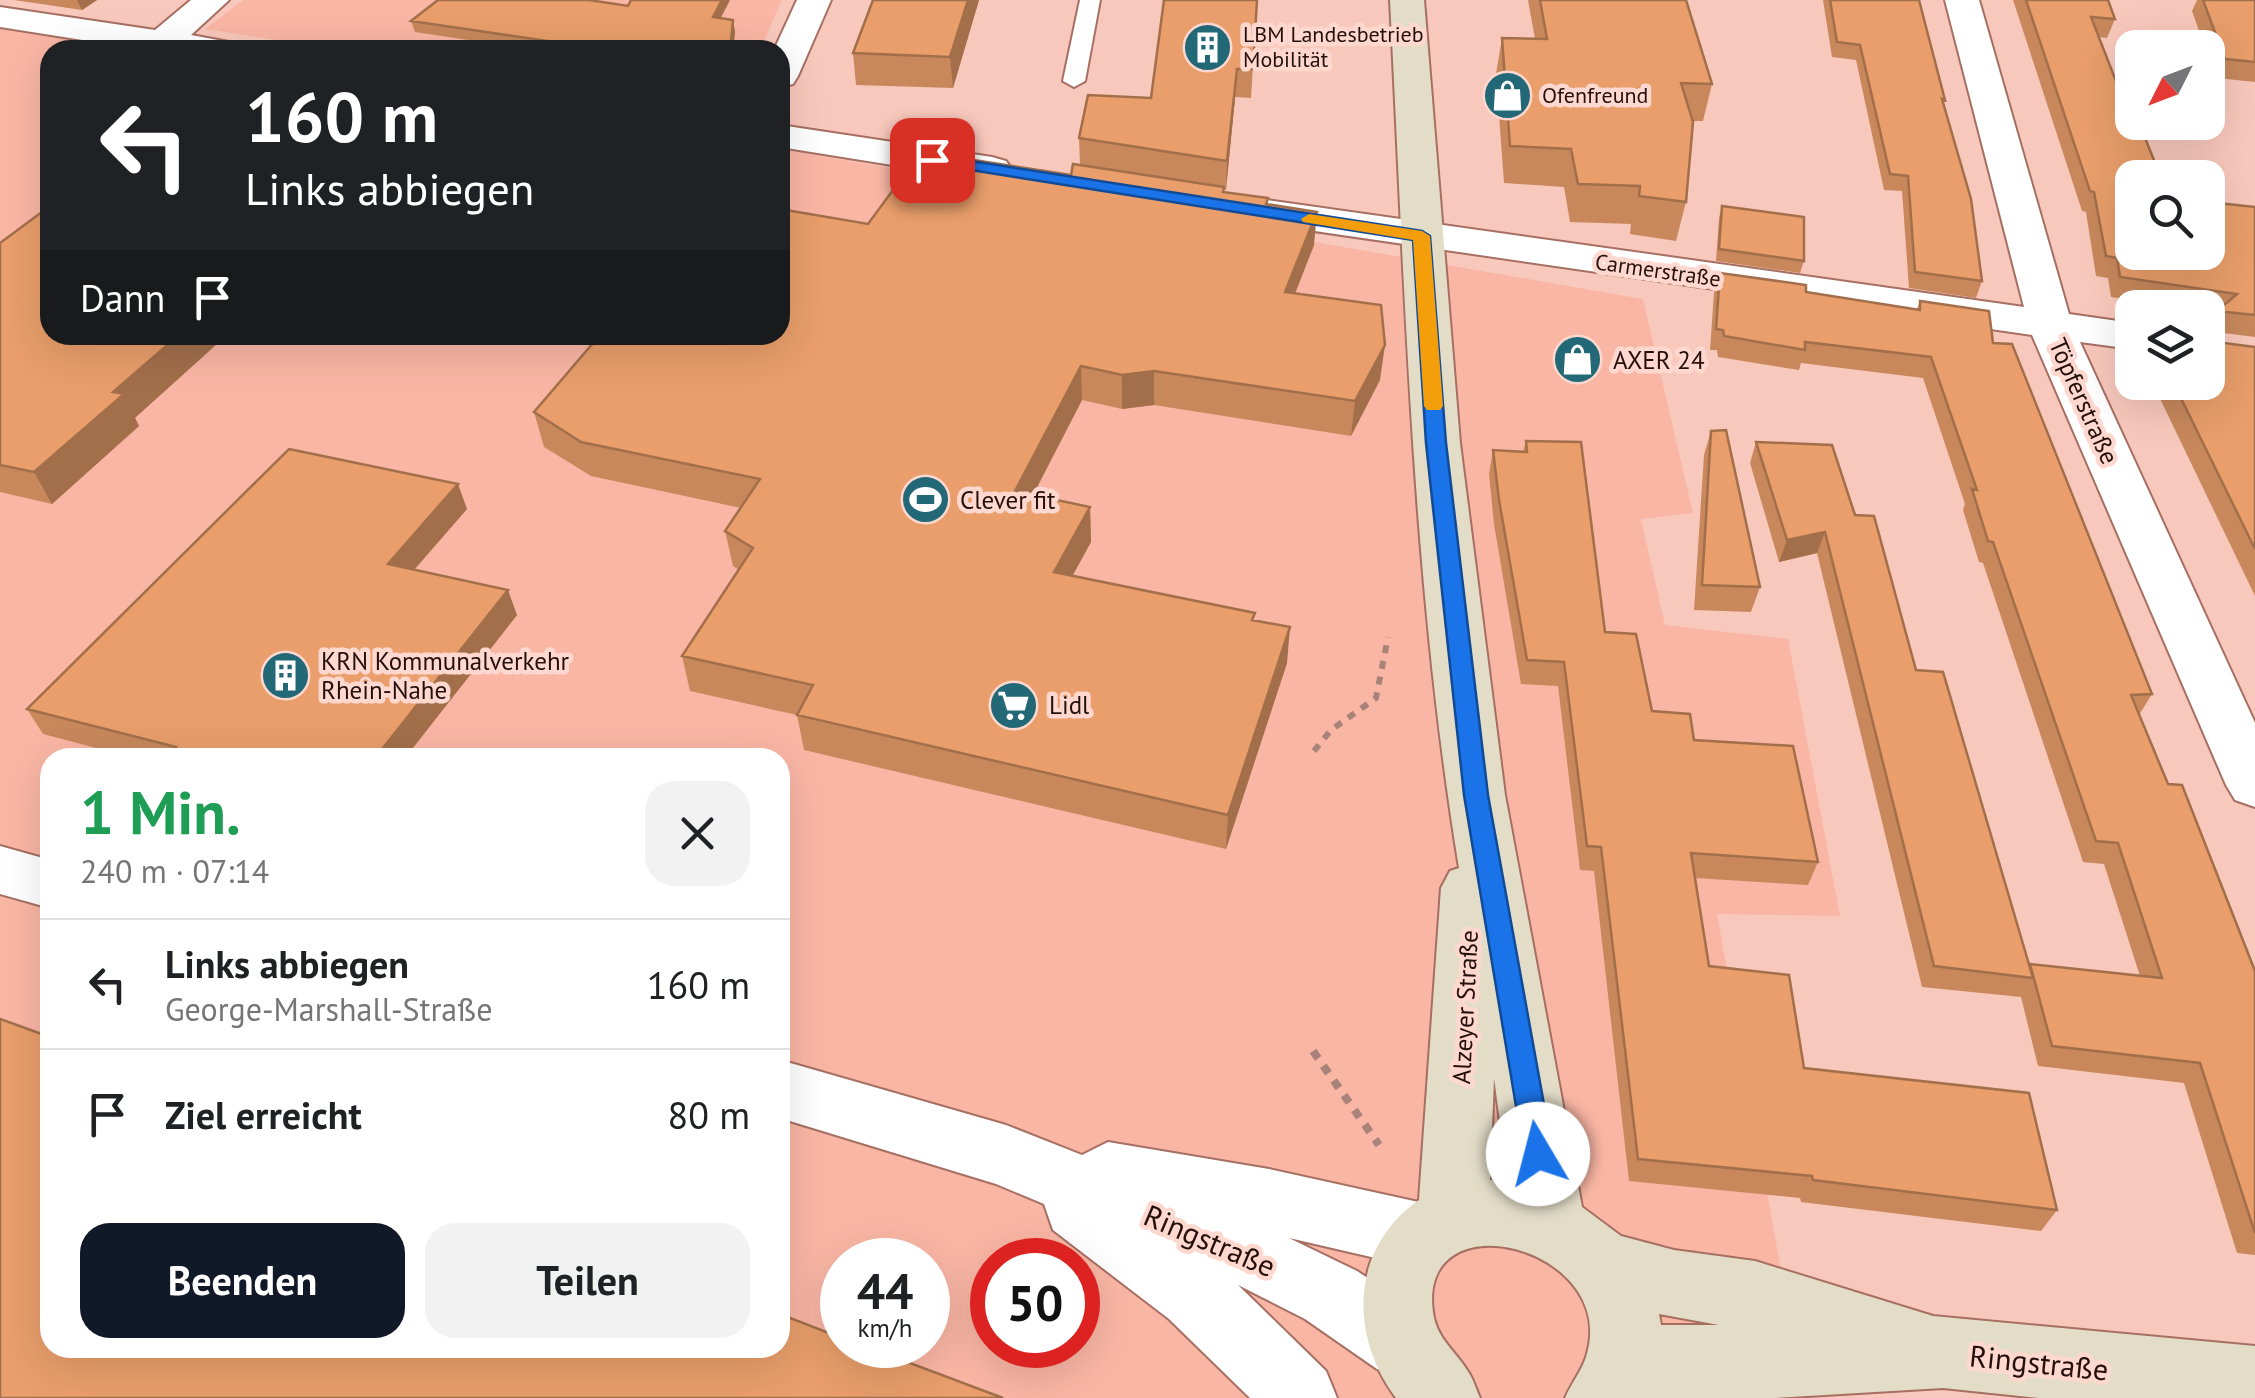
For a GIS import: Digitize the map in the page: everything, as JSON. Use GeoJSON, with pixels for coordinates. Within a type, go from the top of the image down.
{"type":"FeatureCollection","features":[{"type":"Feature","properties":{"kind":"main road","name":"Alzeyer Straße"},"geometry":{"type":"LineString","coordinates":[[1408,0],[1436,443],[1476,795],[1528,1085],[1575,1244],[1618,1295],[1626,1328],[1613,1379]]}},
{"type":"Feature","properties":{"kind":"main road","name":"Alzeyer Straße"},"geometry":{"type":"LineString","coordinates":[[1423,1371],[1395,1315],[1396,1285],[1406,1258],[1438,1227],[1476,795]]}},
{"type":"Feature","properties":{"kind":"main road"},"geometry":{"type":"LineString","coordinates":[[1438,1227],[1500,1210],[1575,1244]]}},
{"type":"Feature","properties":{"kind":"main road","name":"Ringstraße"},"geometry":{"type":"LineString","coordinates":[[1575,1244],[1674,1284],[1756,1296],[1943,1352]]}},
{"type":"Feature","properties":{"kind":"main road","name":"Ringstraße"},"geometry":{"type":"LineString","coordinates":[[1613,1379],[1766,1362],[1943,1352],[2255,1383]]}},
{"type":"Feature","properties":{"kind":"street"},"geometry":{"type":"LineString","coordinates":[[164,40],[212,0]]}},
{"type":"Feature","properties":{"kind":"street"},"geometry":{"type":"LineString","coordinates":[[790,54],[814,0]]}},
{"type":"Feature","properties":{"kind":"street","name":"Töpferstraße"},"geometry":{"type":"LineString","coordinates":[[1962,0],[2050,324],[2255,785]]}},
{"type":"Feature","properties":{"kind":"street"},"geometry":{"type":"LineString","coordinates":[[0,17],[149,40]]}},
{"type":"Feature","properties":{"kind":"street"},"geometry":{"type":"LineString","coordinates":[[790,138],[1035,176]]}},
{"type":"Feature","properties":{"kind":"street","name":"Carmerstraße"},"geometry":{"type":"LineString","coordinates":[[1212,204],[2115,334]]}},
{"type":"Feature","properties":{"kind":"street"},"geometry":{"type":"LineString","coordinates":[[0,870],[40,881]]}},
{"type":"Feature","properties":{"kind":"street","name":"Ringstraße"},"geometry":{"type":"LineString","coordinates":[[790,1092],[1006,1156],[1255,1258],[1331,1295],[1423,1371]]}},
{"type":"Feature","properties":{"kind":"street"},"geometry":{"type":"LineString","coordinates":[[1006,1156],[1205,1302],[1270,1362],[1299,1398]]}},
{"type":"Feature","properties":{"kind":"street","name":"Ringstraße"},"geometry":{"type":"LineString","coordinates":[[1006,1156],[1438,1227]]}},
{"type":"Feature","properties":{"kind":"lane"},"geometry":{"type":"LineString","coordinates":[[1074,81],[1090,0]]}},
{"type":"Feature","properties":{"kind":"path"},"geometry":{"type":"LineString","coordinates":[[1314,751],[1331,730],[1376,698],[1388,637]]}},
{"type":"Feature","properties":{"kind":"path"},"geometry":{"type":"LineString","coordinates":[[1313,1051],[1379,1145]]}},
{"type":"Feature","properties":{"kind":"shaded area"},"geometry":{"type":"Polygon","coordinates":[[[243,0],[782,0],[764,40],[275,40],[205,29],[243,0]]]}},
{"type":"Feature","properties":{"kind":"shaded area"},"geometry":{"type":"Polygon","coordinates":[[[0,17],[146,40],[40,40],[40,345],[790,345],[790,151],[1643,299],[1693,513],[1641,519],[1665,625],[1788,639],[1840,916],[1717,914],[1804,1398],[0,1398],[0,17]]]}},
{"type":"Feature","properties":{"kind":"building"},"geometry":{"type":"Polygon","coordinates":[[[438,0],[589,0],[628,6],[631,0],[722,0],[713,17],[733,20],[731,40],[541,40],[411,21],[438,0]]]}},
{"type":"Feature","properties":{"kind":"building"},"geometry":{"type":"Polygon","coordinates":[[[873,0],[968,0],[950,57],[853,53],[873,0]]]}},
{"type":"Feature","properties":{"kind":"building"},"geometry":{"type":"Polygon","coordinates":[[[1164,0],[1257,0],[1253,69],[1237,69],[1227,161],[1079,138],[1088,95],[1151,98],[1164,0]]]}},
{"type":"Feature","properties":{"kind":"building"},"geometry":{"type":"Polygon","coordinates":[[[1540,0],[1686,0],[1712,84],[1681,83],[1693,122],[1686,202],[1639,196],[1640,186],[1578,184],[1571,149],[1510,146],[1502,38],[1547,39],[1540,0]]]}},
{"type":"Feature","properties":{"kind":"building"},"geometry":{"type":"Polygon","coordinates":[[[1830,0],[1919,0],[1971,199],[1982,281],[1915,272],[1908,176],[1890,174],[1860,45],[1837,42],[1830,0]]]}},
{"type":"Feature","properties":{"kind":"building"},"geometry":{"type":"Polygon","coordinates":[[[2026,0],[2108,0],[2115,19],[2091,17],[2115,79],[2115,140],[2146,140],[2154,160],[2115,160],[2115,258],[2106,256],[2094,192],[2090,191],[2026,0]]]}},
{"type":"Feature","properties":{"kind":"building"},"geometry":{"type":"Polygon","coordinates":[[[2203,0],[2255,0],[2255,62],[2225,59],[2225,30],[2214,30],[2203,0]]]}},
{"type":"Feature","properties":{"kind":"building"},"geometry":{"type":"Polygon","coordinates":[[[921,152],[1071,175],[1073,164],[1224,187],[1223,192],[1268,198],[1266,204],[1317,212],[1285,292],[1381,305],[1385,345],[1355,401],[1154,371],[1122,375],[1081,366],[1015,491],[1090,507],[1054,572],[1255,613],[1252,620],[1290,627],[1228,815],[797,715],[813,685],[682,656],[753,548],[725,531],[760,479],[581,442],[534,412],[591,345],[790,345],[790,211],[868,224],[921,152]]]}},
{"type":"Feature","properties":{"kind":"building"},"geometry":{"type":"Polygon","coordinates":[[[2225,204],[2255,207],[2255,315],[2225,312],[2225,304],[2237,294],[2225,290],[2120,277],[2119,270],[2225,270],[2225,204]]]}},
{"type":"Feature","properties":{"kind":"building"},"geometry":{"type":"Polygon","coordinates":[[[1722,206],[1804,217],[1804,261],[1719,249],[1722,206]]]}},
{"type":"Feature","properties":{"kind":"building"},"geometry":{"type":"Polygon","coordinates":[[[40,213],[40,345],[167,345],[113,392],[124,394],[34,472],[0,465],[0,243],[40,213]]]}},
{"type":"Feature","properties":{"kind":"building"},"geometry":{"type":"Polygon","coordinates":[[[1720,273],[1806,285],[1806,292],[1920,310],[1920,301],[1989,311],[1993,343],[2012,344],[2152,694],[2131,695],[2168,784],[2182,785],[2255,971],[2255,1233],[2200,1063],[2052,1046],[2030,964],[2162,978],[2118,843],[2096,841],[1993,542],[1988,541],[1972,489],[1977,490],[1931,357],[1805,342],[1805,350],[1724,336],[1723,330],[1716,329],[1720,273]]]}},
{"type":"Feature","properties":{"kind":"building"},"geometry":{"type":"Polygon","coordinates":[[[2225,343],[2255,347],[2255,549],[2182,400],[2225,400],[2225,343]]]}},
{"type":"Feature","properties":{"kind":"building"},"geometry":{"type":"Polygon","coordinates":[[[1726,430],[1760,587],[1702,585],[1711,431],[1726,430]]]}},
{"type":"Feature","properties":{"kind":"building"},"geometry":{"type":"Polygon","coordinates":[[[1526,441],[1581,442],[1605,632],[1636,634],[1652,711],[1690,714],[1694,740],[1793,746],[1818,862],[1691,853],[1709,966],[1789,975],[1804,1068],[2029,1093],[2057,1210],[1813,1180],[1812,1176],[1638,1159],[1601,847],[1587,846],[1564,662],[1527,660],[1499,500],[1493,450],[1527,452],[1526,441]]]}},
{"type":"Feature","properties":{"kind":"building"},"geometry":{"type":"Polygon","coordinates":[[[1756,442],[1832,445],[1855,515],[1874,516],[1916,670],[1943,672],[2033,978],[1934,966],[1825,532],[1787,540],[1756,442]]]}},
{"type":"Feature","properties":{"kind":"building","name":"KRN Kommunalverkehr Rhein-Nahe"},"geometry":{"type":"Polygon","coordinates":[[[289,449],[458,484],[388,564],[508,590],[383,748],[175,748],[27,709],[289,449]]]}},
{"type":"Feature","properties":{"kind":"building"},"geometry":{"type":"Polygon","coordinates":[[[0,1019],[40,1033],[40,1358],[790,1358],[790,1318],[820,1329],[820,1368],[923,1368],[1003,1398],[0,1398],[0,1019]]]}},
{"type":"Feature","properties":{"kind":"slow traffic"},"geometry":{"type":"LineString","coordinates":[[1309,219],[1422,236],[1433,406]]}},
{"type":"Feature","properties":{"kind":"place","name":"LBM Landesbetrieb Mobilität"},"geometry":{"type":"Point","coordinates":[1208,47]}},
{"type":"Feature","properties":{"kind":"place","name":"Ofenfreund"},"geometry":{"type":"Point","coordinates":[1507,95]}},
{"type":"Feature","properties":{"kind":"place","name":"AXER 24"},"geometry":{"type":"Point","coordinates":[1578,360]}},
{"type":"Feature","properties":{"kind":"place","name":"Clever fit"},"geometry":{"type":"Point","coordinates":[925,500]}},
{"type":"Feature","properties":{"kind":"place","name":"KRN Kommunalverkehr Rhein-Nahe"},"geometry":{"type":"Point","coordinates":[286,675]}},
{"type":"Feature","properties":{"kind":"place","name":"Lidl"},"geometry":{"type":"Point","coordinates":[1014,705]}},
{"type":"Feature","properties":{"kind":"route"},"geometry":{"type":"LineString","coordinates":[[932,160],[1422,236],[1436,443],[1476,795],[1538,1154]]}}]}
